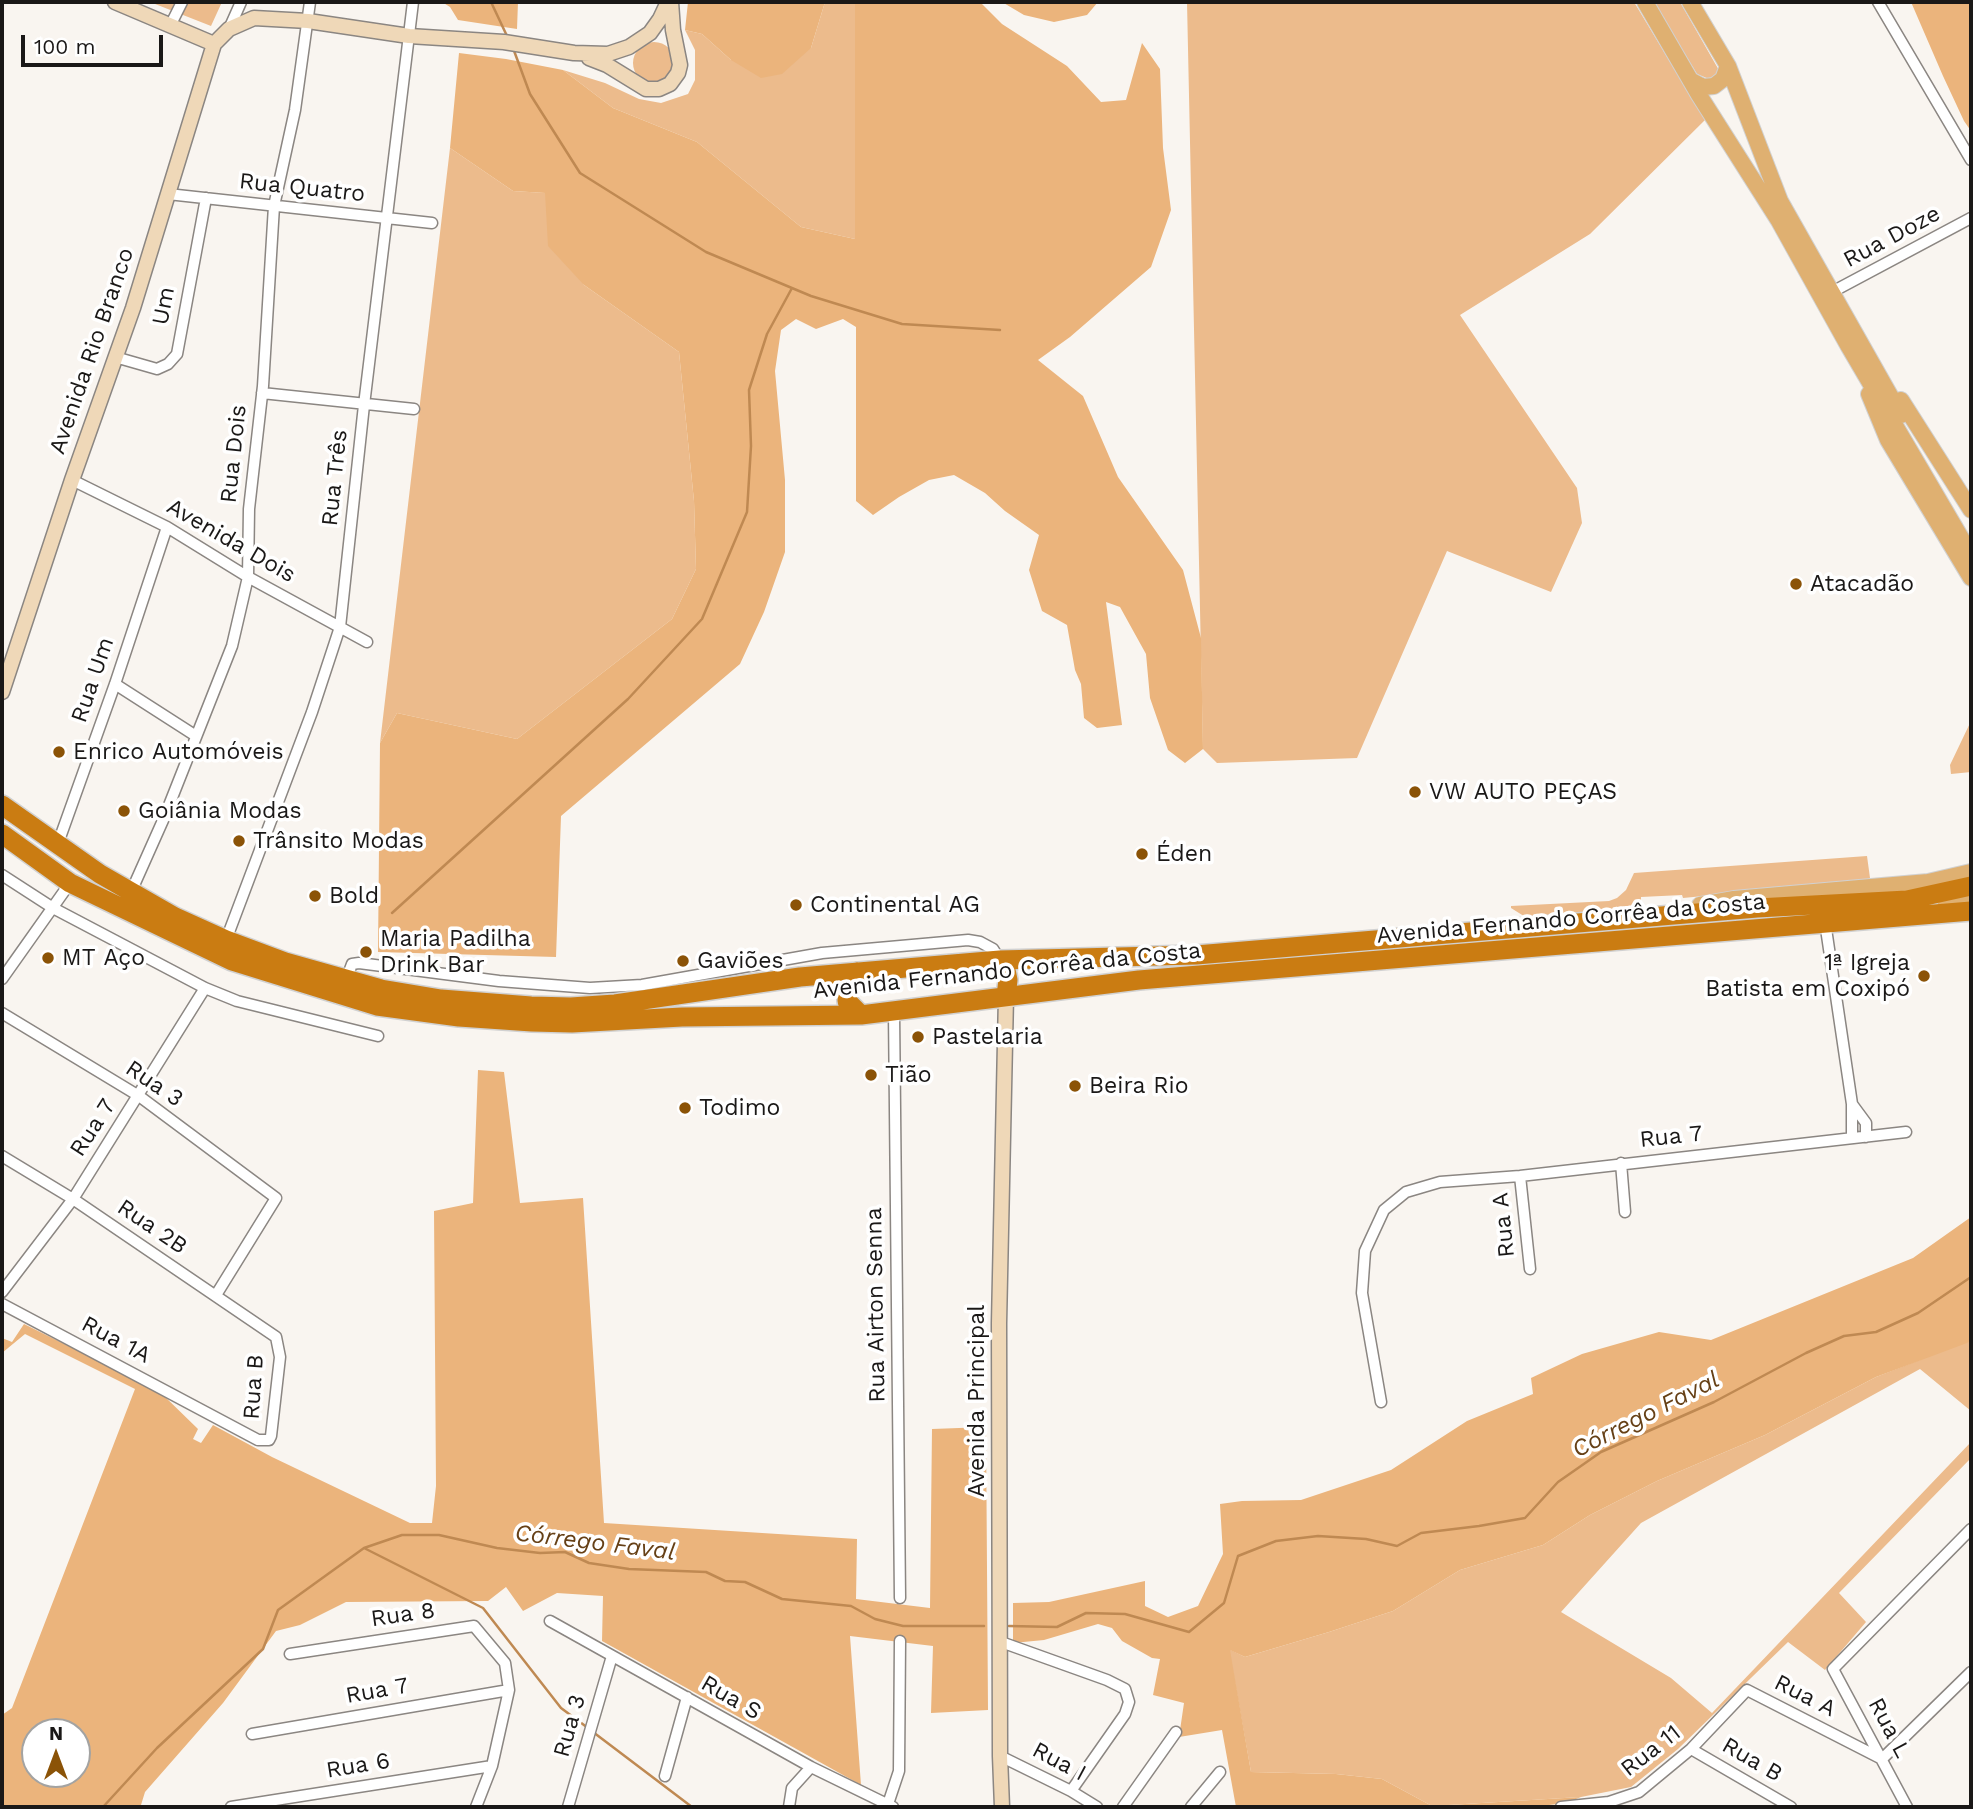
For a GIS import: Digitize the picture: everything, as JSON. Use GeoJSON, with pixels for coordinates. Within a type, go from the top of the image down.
{"type":"FeatureCollection","features":[{"type":"Feature","properties":{"kind":"highway","name":"Avenida Fernando Corrêa da Costa"},"geometry":{"type":"LineString","coordinates":[[2,805],[57,846],[175,917],[285,962],[381,989],[441,999],[571,1007],[615,1004],[738,976],[800,976],[1000,960],[1196,955],[1757,908],[1844,913],[1971,911]]}},
{"type":"Feature","properties":{"kind":"highway","name":"Avenida Fernando Corrêa da Costa"},"geometry":{"type":"LineString","coordinates":[[2,834],[70,883],[232,961],[377,1006],[459,1017],[572,1023],[682,1017],[861,1015],[1139,980],[1825,922],[1844,913]]}},
{"type":"Feature","properties":{"kind":"highway"},"geometry":{"type":"LineString","coordinates":[[1844,913],[1971,886]]}},
{"type":"Feature","properties":{"kind":"highway"},"geometry":{"type":"LineString","coordinates":[[1000,960],[1008,980],[1006,996]]}},
{"type":"Feature","properties":{"kind":"highway"},"geometry":{"type":"LineString","coordinates":[[857,972],[848,983],[847,1000],[861,1015]]}},
{"type":"Feature","properties":{"kind":"main road"},"geometry":{"type":"LineString","coordinates":[[1645,2],[1971,535]]}},
{"type":"Feature","properties":{"kind":"main road"},"geometry":{"type":"LineString","coordinates":[[1690,2],[1728,66],[1780,201],[1832,292],[1854,343],[1888,440],[1971,578]]}},
{"type":"Feature","properties":{"kind":"main road"},"geometry":{"type":"LineString","coordinates":[[1692,82],[1703,87],[1714,86],[1723,79],[1728,66]]}},
{"type":"Feature","properties":{"kind":"main road"},"geometry":{"type":"LineString","coordinates":[[1854,343],[1916,422],[1971,510]]}},
{"type":"Feature","properties":{"kind":"main road"},"geometry":{"type":"LineString","coordinates":[[1854,343],[1971,555]]}},
{"type":"Feature","properties":{"kind":"main road","name":"Avenida Fernando Corrêa da Costa"},"geometry":{"type":"LineString","coordinates":[[1624,919],[1734,899],[1885,887],[1941,880],[1971,872]]}},
{"type":"Feature","properties":{"kind":"main road"},"geometry":{"type":"LineString","coordinates":[[1844,913],[1927,910],[1971,900]]}},
{"type":"Feature","properties":{"kind":"street"},"geometry":{"type":"LineString","coordinates":[[115,2],[214,44]]}},
{"type":"Feature","properties":{"kind":"street"},"geometry":{"type":"LineString","coordinates":[[170,26],[182,2]]}},
{"type":"Feature","properties":{"kind":"street"},"geometry":{"type":"LineString","coordinates":[[229,29],[241,2]]}},
{"type":"Feature","properties":{"kind":"street","name":"Rua Dois"},"geometry":{"type":"LineString","coordinates":[[131,892],[164,818],[232,646],[248,577],[249,509],[262,393],[274,206],[295,110],[310,2]]}},
{"type":"Feature","properties":{"kind":"street","name":"Rua Três"},"geometry":{"type":"LineString","coordinates":[[226,940],[312,712],[340,627],[413,2]]}},
{"type":"Feature","properties":{"kind":"street"},"geometry":{"type":"LineString","coordinates":[[574,53],[607,65],[641,87],[659,89],[670,84],[680,65],[669,2]]}},
{"type":"Feature","properties":{"kind":"street"},"geometry":{"type":"LineString","coordinates":[[641,87],[631,77],[627,67],[630,51],[656,27],[669,2]]}},
{"type":"Feature","properties":{"kind":"street"},"geometry":{"type":"LineString","coordinates":[[1878,2],[1971,160]]}},
{"type":"Feature","properties":{"kind":"street"},"geometry":{"type":"LineString","coordinates":[[229,29],[254,18],[308,21],[409,36],[511,43],[574,53],[608,54],[654,37],[665,40],[677,52]]}},
{"type":"Feature","properties":{"kind":"street","name":"Avenida Rio Branco"},"geometry":{"type":"LineString","coordinates":[[2,692],[115,357],[214,44],[229,29]]}},
{"type":"Feature","properties":{"kind":"street","name":"Rua Quatro"},"geometry":{"type":"LineString","coordinates":[[168,194],[432,223]]}},
{"type":"Feature","properties":{"kind":"street","name":"Um"},"geometry":{"type":"LineString","coordinates":[[115,357],[157,369],[169,364],[177,354],[206,198]]}},
{"type":"Feature","properties":{"kind":"street","name":"Rua Doze"},"geometry":{"type":"LineString","coordinates":[[1832,292],[1971,218]]}},
{"type":"Feature","properties":{"kind":"street"},"geometry":{"type":"LineString","coordinates":[[262,393],[414,409]]}},
{"type":"Feature","properties":{"kind":"street","name":"Avenida Dois"},"geometry":{"type":"LineString","coordinates":[[72,480],[167,527],[248,577],[367,642]]}},
{"type":"Feature","properties":{"kind":"street","name":"Rua Um"},"geometry":{"type":"LineString","coordinates":[[57,846],[167,527]]}},
{"type":"Feature","properties":{"kind":"street"},"geometry":{"type":"LineString","coordinates":[[115,684],[196,736]]}},
{"type":"Feature","properties":{"kind":"street"},"geometry":{"type":"LineString","coordinates":[[2,874],[53,908],[205,988],[237,1001],[378,1036]]}},
{"type":"Feature","properties":{"kind":"street"},"geometry":{"type":"LineString","coordinates":[[2,979],[70,883]]}},
{"type":"Feature","properties":{"kind":"street"},"geometry":{"type":"LineString","coordinates":[[1825,922],[1852,1104],[1852,1138]]}},
{"type":"Feature","properties":{"kind":"street"},"geometry":{"type":"LineString","coordinates":[[738,976],[822,953],[968,940],[993,948],[1000,960]]}},
{"type":"Feature","properties":{"kind":"street","name":"Rua 7"},"geometry":{"type":"LineString","coordinates":[[3,1286],[73,1199],[205,988]]}},
{"type":"Feature","properties":{"kind":"street","name":"Avenida Principal"},"geometry":{"type":"LineString","coordinates":[[1002,1807],[999,1323],[1006,996]]}},
{"type":"Feature","properties":{"kind":"street","name":"Rua Airton Senna"},"geometry":{"type":"LineString","coordinates":[[894,1012],[900,1598]]}},
{"type":"Feature","properties":{"kind":"street","name":"Rua 3"},"geometry":{"type":"LineString","coordinates":[[2,1013],[139,1096],[276,1198],[216,1295]]}},
{"type":"Feature","properties":{"kind":"street"},"geometry":{"type":"LineString","coordinates":[[1852,1104],[1866,1123],[1866,1137]]}},
{"type":"Feature","properties":{"kind":"street","name":"Rua 7"},"geometry":{"type":"LineString","coordinates":[[1381,1402],[1362,1293],[1365,1251],[1384,1210],[1406,1192],[1440,1182],[1520,1176],[1906,1132]]}},
{"type":"Feature","properties":{"kind":"street","name":"Rua 2B"},"geometry":{"type":"LineString","coordinates":[[2,1156],[73,1199],[276,1337]]}},
{"type":"Feature","properties":{"kind":"street"},"geometry":{"type":"LineString","coordinates":[[1621,1163],[1625,1212]]}},
{"type":"Feature","properties":{"kind":"street","name":"Rua A"},"geometry":{"type":"LineString","coordinates":[[1520,1176],[1530,1269]]}},
{"type":"Feature","properties":{"kind":"street","name":"Rua 1A"},"geometry":{"type":"LineString","coordinates":[[2,1304],[258,1440],[269,1440]]}},
{"type":"Feature","properties":{"kind":"street","name":"Rua B"},"geometry":{"type":"LineString","coordinates":[[269,1440],[280,1357],[276,1337]]}},
{"type":"Feature","properties":{"kind":"street","name":"Rua L"},"geometry":{"type":"LineString","coordinates":[[1907,1807],[1833,1669],[1971,1529]]}},
{"type":"Feature","properties":{"kind":"street","name":"Rua S"},"geometry":{"type":"LineString","coordinates":[[550,1621],[811,1767],[889,1806]]}},
{"type":"Feature","properties":{"kind":"street","name":"Rua 8"},"geometry":{"type":"LineString","coordinates":[[290,1654],[474,1626],[505,1663],[509,1690]]}},
{"type":"Feature","properties":{"kind":"street"},"geometry":{"type":"LineString","coordinates":[[889,1806],[899,1771],[900,1641]]}},
{"type":"Feature","properties":{"kind":"street"},"geometry":{"type":"LineString","coordinates":[[1001,1642],[1125,1689],[1129,1702],[1125,1714],[1070,1791]]}},
{"type":"Feature","properties":{"kind":"street","name":"Rua 3"},"geometry":{"type":"LineString","coordinates":[[568,1807],[612,1656]]}},
{"type":"Feature","properties":{"kind":"street"},"geometry":{"type":"LineString","coordinates":[[1882,1759],[1971,1672]]}},
{"type":"Feature","properties":{"kind":"street"},"geometry":{"type":"LineString","coordinates":[[476,1807],[492,1766],[509,1690]]}},
{"type":"Feature","properties":{"kind":"street","name":"Rua 7"},"geometry":{"type":"LineString","coordinates":[[252,1734],[509,1690]]}},
{"type":"Feature","properties":{"kind":"street","name":"Rua A"},"geometry":{"type":"LineString","coordinates":[[1747,1690],[1882,1759]]}},
{"type":"Feature","properties":{"kind":"street","name":"Rua 11"},"geometry":{"type":"LineString","coordinates":[[1561,1807],[1614,1804],[1639,1792],[1691,1749],[1747,1690]]}},
{"type":"Feature","properties":{"kind":"street"},"geometry":{"type":"LineString","coordinates":[[666,1776],[687,1697]]}},
{"type":"Feature","properties":{"kind":"street"},"geometry":{"type":"LineString","coordinates":[[1123,1807],[1176,1732]]}},
{"type":"Feature","properties":{"kind":"street","name":"Rua B"},"geometry":{"type":"LineString","coordinates":[[1691,1749],[1791,1807]]}},
{"type":"Feature","properties":{"kind":"street","name":"Rua I"},"geometry":{"type":"LineString","coordinates":[[1000,1755],[1097,1807]]}},
{"type":"Feature","properties":{"kind":"street","name":"Rua 6"},"geometry":{"type":"LineString","coordinates":[[231,1807],[492,1766]]}},
{"type":"Feature","properties":{"kind":"street"},"geometry":{"type":"LineString","coordinates":[[789,1807],[792,1788],[811,1767]]}},
{"type":"Feature","properties":{"kind":"street"},"geometry":{"type":"LineString","coordinates":[[1191,1807],[1220,1772]]}},
{"type":"Feature","properties":{"kind":"shaded area"},"geometry":{"type":"Polygon","coordinates":[[[150,2],[222,2],[211,26],[150,2]]]}},
{"type":"Feature","properties":{"kind":"shaded area"},"geometry":{"type":"Polygon","coordinates":[[[442,2],[518,2],[517,29],[458,20],[450,7],[442,2]]]}},
{"type":"Feature","properties":{"kind":"shaded area"},"geometry":{"type":"Polygon","coordinates":[[[688,2],[825,2],[811,48],[782,74],[761,78],[731,60],[702,34],[685,30],[688,2]]]}},
{"type":"Feature","properties":{"kind":"shaded area"},"geometry":{"type":"Polygon","coordinates":[[[825,2],[855,2],[855,239],[801,227],[697,142],[613,108],[563,70],[605,83],[639,99],[661,103],[688,94],[695,80],[695,50],[685,30],[702,34],[731,60],[811,48],[825,2]]]}},
{"type":"Feature","properties":{"kind":"shaded area"},"geometry":{"type":"Polygon","coordinates":[[[855,2],[980,2],[1002,24],[1067,66],[1101,102],[1126,100],[1142,43],[1160,69],[1163,148],[1171,210],[1151,267],[1070,337],[1038,360],[1083,396],[1118,477],[1183,570],[1201,638],[1203,749],[1185,763],[1168,750],[1150,698],[1146,654],[1120,607],[1106,602],[1122,725],[1097,728],[1084,718],[1081,684],[1075,670],[1067,625],[1042,611],[1029,570],[1039,535],[985,493],[954,475],[929,480],[873,515],[856,501],[856,327],[843,319],[816,329],[796,319],[781,330],[775,371],[785,480],[785,552],[764,612],[740,664],[561,816],[556,957],[378,952],[380,743],[397,713],[517,739],[672,619],[696,569],[694,501],[679,352],[584,285],[548,246],[545,193],[513,191],[450,148],[459,53],[563,70],[613,108],[697,142],[801,227],[855,239],[855,2]]]}},
{"type":"Feature","properties":{"kind":"shaded area"},"geometry":{"type":"Polygon","coordinates":[[[1002,2],[1098,2],[1087,15],[1054,22],[1024,15],[1002,2]]]}},
{"type":"Feature","properties":{"kind":"shaded area"},"geometry":{"type":"Polygon","coordinates":[[[1187,2],[1634,2],[1705,120],[1590,234],[1460,315],[1577,488],[1582,523],[1551,592],[1447,551],[1357,758],[1217,763],[1203,749],[1187,2]]]}},
{"type":"Feature","properties":{"kind":"shaded area"},"geometry":{"type":"Polygon","coordinates":[[[1653,2],[1680,2],[1720,72],[1709,79],[1697,74],[1653,2]]]}},
{"type":"Feature","properties":{"kind":"shaded area"},"geometry":{"type":"Polygon","coordinates":[[[1911,2],[1971,2],[1971,131],[1943,76],[1911,2]]]}},
{"type":"Feature","properties":{"kind":"shaded area"},"geometry":{"type":"Polygon","coordinates":[[[654,42],[669,48],[675,63],[669,78],[654,84],[639,78],[633,63],[639,48],[654,42]]]}},
{"type":"Feature","properties":{"kind":"shaded area"},"geometry":{"type":"Polygon","coordinates":[[[450,148],[513,191],[546,193],[547,208],[584,285],[679,352],[694,501],[696,569],[672,619],[517,739],[397,713],[380,743],[450,148]]]}},
{"type":"Feature","properties":{"kind":"shaded area"},"geometry":{"type":"Polygon","coordinates":[[[1971,721],[1971,772],[1951,774],[1950,765],[1971,721]]]}},
{"type":"Feature","properties":{"kind":"shaded area"},"geometry":{"type":"Polygon","coordinates":[[[1867,856],[1868,880],[1683,898],[1682,895],[1641,897],[1641,907],[1527,918],[1511,908],[1609,901],[1626,890],[1634,873],[1867,856]]]}},
{"type":"Feature","properties":{"kind":"shaded area"},"geometry":{"type":"Polygon","coordinates":[[[478,1070],[504,1072],[520,1203],[583,1198],[604,1523],[857,1539],[856,1599],[930,1608],[932,1429],[986,1427],[988,1710],[931,1713],[933,1646],[850,1636],[861,1785],[602,1641],[603,1596],[557,1593],[523,1611],[506,1587],[488,1601],[346,1602],[300,1625],[276,1631],[223,1703],[145,1792],[141,1805],[145,1807],[2,1807],[2,1715],[12,1708],[135,1389],[25,1334],[2,1353],[2,1338],[12,1342],[24,1324],[159,1391],[198,1429],[193,1439],[201,1443],[213,1425],[272,1457],[410,1523],[432,1523],[436,1486],[434,1211],[473,1203],[478,1070]]]}},
{"type":"Feature","properties":{"kind":"shaded area"},"geometry":{"type":"Polygon","coordinates":[[[1971,1217],[1971,1340],[1967,1343],[1876,1377],[1765,1435],[1657,1481],[1590,1515],[1543,1545],[1460,1570],[1393,1611],[1245,1657],[1230,1650],[1251,1772],[1336,1774],[1382,1779],[1432,1806],[1581,1797],[1566,1803],[1532,1807],[1236,1807],[1222,1730],[1179,1737],[1184,1703],[1153,1695],[1160,1659],[1152,1658],[1122,1641],[1112,1628],[1098,1624],[1044,1640],[1013,1643],[1013,1603],[1049,1602],[1145,1581],[1145,1606],[1168,1617],[1198,1606],[1223,1554],[1220,1504],[1301,1500],[1391,1470],[1467,1421],[1533,1394],[1531,1378],[1582,1354],[1659,1332],[1711,1340],[1913,1258],[1971,1217]]]}},
{"type":"Feature","properties":{"kind":"shaded area"},"geometry":{"type":"Polygon","coordinates":[[[1971,1340],[1971,1411],[1920,1369],[1641,1523],[1561,1612],[1671,1678],[1712,1713],[1971,1442],[1971,1458],[1839,1593],[1866,1622],[1825,1670],[1788,1642],[1678,1749],[1631,1787],[1581,1797],[1432,1806],[1382,1779],[1336,1774],[1251,1772],[1229,1649],[1245,1657],[1393,1611],[1460,1570],[1543,1545],[1590,1515],[1657,1481],[1765,1435],[1876,1377],[1971,1340]]]}},
{"type":"Feature","properties":{"kind":"waterway"},"geometry":{"type":"LineString","coordinates":[[491,2],[507,36]]}},
{"type":"Feature","properties":{"kind":"waterway"},"geometry":{"type":"LineString","coordinates":[[513,48],[530,94],[580,173],[706,252],[811,296],[902,324],[1000,330]]}},
{"type":"Feature","properties":{"kind":"waterway"},"geometry":{"type":"LineString","coordinates":[[392,913],[628,699],[702,619],[747,512],[751,446],[749,390],[767,334],[792,288]]}},
{"type":"Feature","properties":{"kind":"waterway","name":"Córrego Faval"},"geometry":{"type":"LineString","coordinates":[[1009,1626],[1057,1627],[1086,1613],[1125,1614],[1189,1632],[1224,1603],[1238,1556],[1276,1541],[1318,1536],[1366,1539],[1397,1546],[1421,1533],[1525,1518],[1558,1482],[1601,1452],[1714,1402],[1844,1336],[1876,1332],[1918,1313],[1971,1277]]}},
{"type":"Feature","properties":{"kind":"waterway","name":"Córrego Faval"},"geometry":{"type":"LineString","coordinates":[[103,1807],[157,1748],[263,1649],[278,1610],[364,1548],[402,1535],[439,1535],[497,1548],[540,1553],[565,1552],[589,1563],[629,1569],[706,1572],[725,1581],[745,1582],[782,1599],[851,1606],[875,1619],[903,1626],[984,1626]]}},
{"type":"Feature","properties":{"kind":"waterway"},"geometry":{"type":"LineString","coordinates":[[364,1548],[483,1608],[561,1708],[588,1728]]}},
{"type":"Feature","properties":{"kind":"waterway"},"geometry":{"type":"LineString","coordinates":[[593,1732],[692,1807]]}},
{"type":"Feature","properties":{"kind":"place","name":"Atacadão"},"geometry":{"type":"Point","coordinates":[1796,584]}},
{"type":"Feature","properties":{"kind":"place","name":"Enrico Automóveis"},"geometry":{"type":"Point","coordinates":[59,752]}},
{"type":"Feature","properties":{"kind":"place","name":"VW AUTO PEÇAS"},"geometry":{"type":"Point","coordinates":[1415,792]}},
{"type":"Feature","properties":{"kind":"place","name":"Goiânia Modas"},"geometry":{"type":"Point","coordinates":[124,811]}},
{"type":"Feature","properties":{"kind":"place","name":"Trânsito Modas"},"geometry":{"type":"Point","coordinates":[239,841]}},
{"type":"Feature","properties":{"kind":"place","name":"Éden"},"geometry":{"type":"Point","coordinates":[1142,854]}},
{"type":"Feature","properties":{"kind":"place","name":"Bold"},"geometry":{"type":"Point","coordinates":[315,896]}},
{"type":"Feature","properties":{"kind":"place","name":"Continental AG"},"geometry":{"type":"Point","coordinates":[796,905]}},
{"type":"Feature","properties":{"kind":"place","name":"Maria Padilha Drink Bar"},"geometry":{"type":"Point","coordinates":[366,952]}},
{"type":"Feature","properties":{"kind":"place","name":"MT Aço"},"geometry":{"type":"Point","coordinates":[48,958]}},
{"type":"Feature","properties":{"kind":"place","name":"Gaviões"},"geometry":{"type":"Point","coordinates":[683,961]}},
{"type":"Feature","properties":{"kind":"place","name":"1ª Igreja Batista em Coxipó"},"geometry":{"type":"Point","coordinates":[1924,976]}},
{"type":"Feature","properties":{"kind":"place","name":"Pastelaria"},"geometry":{"type":"Point","coordinates":[918,1037]}},
{"type":"Feature","properties":{"kind":"place","name":"Tião"},"geometry":{"type":"Point","coordinates":[871,1075]}},
{"type":"Feature","properties":{"kind":"place","name":"Beira Rio"},"geometry":{"type":"Point","coordinates":[1075,1086]}},
{"type":"Feature","properties":{"kind":"place","name":"Todimo"},"geometry":{"type":"Point","coordinates":[685,1108]}}]}
